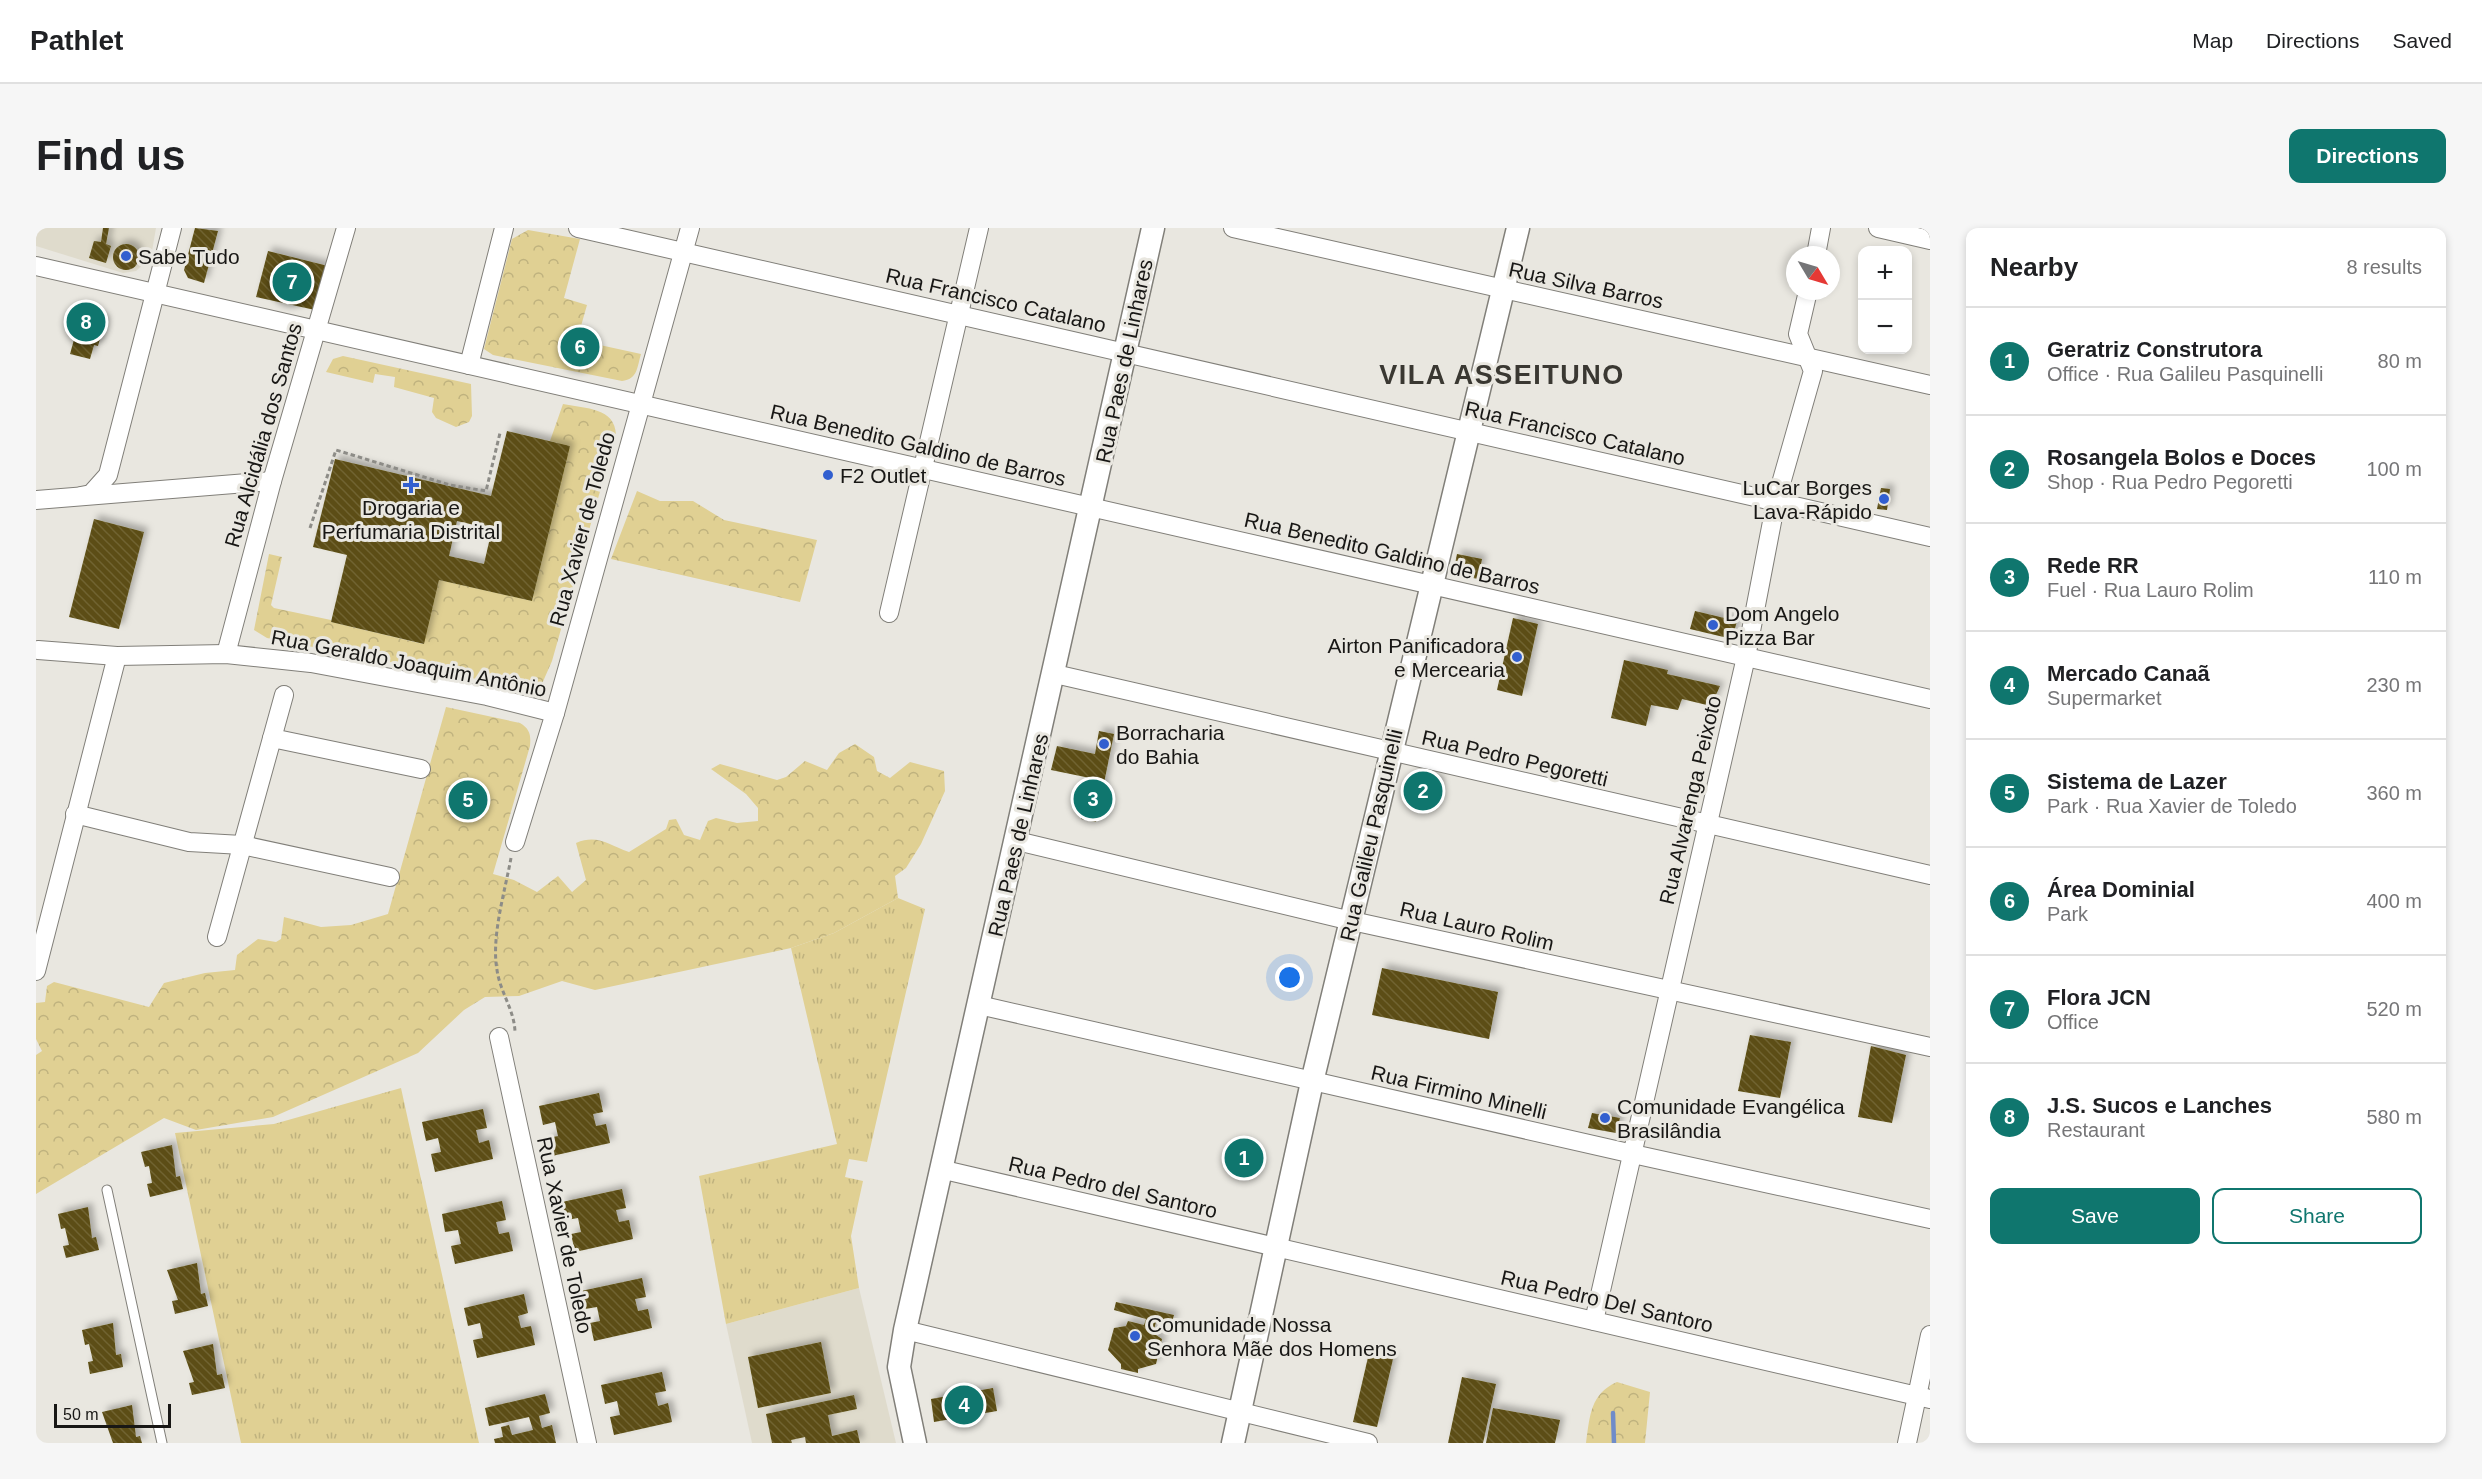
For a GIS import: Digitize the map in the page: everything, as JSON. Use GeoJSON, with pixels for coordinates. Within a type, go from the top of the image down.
{"type":"FeatureCollection","features":[{"type":"Feature","properties":{"kind":"street"},"geometry":{"type":"LineString","coordinates":[[81,496],[91,494],[108,475],[172,228]]}},
{"type":"Feature","properties":{"kind":"street","name":"Rua Alcidália dos Santos"},"geometry":{"type":"LineString","coordinates":[[226,654],[272,481],[346,228]]}},
{"type":"Feature","properties":{"kind":"street"},"geometry":{"type":"LineString","coordinates":[[469,365],[504,228]]}},
{"type":"Feature","properties":{"kind":"street","name":"Rua Francisco Catalano"},"geometry":{"type":"LineString","coordinates":[[578,228],[1930,537]]}},
{"type":"Feature","properties":{"kind":"street","name":"Rua Xavier de Toledo"},"geometry":{"type":"LineString","coordinates":[[515,842],[555,713],[690,228]]}},
{"type":"Feature","properties":{"kind":"street"},"geometry":{"type":"LineString","coordinates":[[890,613],[979,228]]}},
{"type":"Feature","properties":{"kind":"street","name":"Rua Paes de Linhares"},"geometry":{"type":"LineString","coordinates":[[915,1443],[899,1367],[905,1330],[1154,228]]}},
{"type":"Feature","properties":{"kind":"street","name":"Rua Silva Barros"},"geometry":{"type":"LineString","coordinates":[[1233,228],[1930,385]]}},
{"type":"Feature","properties":{"kind":"street","name":"Rua Galileu Pasquinelli"},"geometry":{"type":"LineString","coordinates":[[1233,1443],[1312,1082],[1518,228]]}},
{"type":"Feature","properties":{"kind":"street"},"geometry":{"type":"LineString","coordinates":[[1818,246],[1821,228]]}},
{"type":"Feature","properties":{"kind":"street"},"geometry":{"type":"LineString","coordinates":[[1878,228],[1930,240]]}},
{"type":"Feature","properties":{"kind":"street","name":"Rua Benedito Galdino de Barros"},"geometry":{"type":"LineString","coordinates":[[36,266],[1930,699]]}},
{"type":"Feature","properties":{"kind":"street","name":"Rua Alvarenga Peixoto"},"geometry":{"type":"LineString","coordinates":[[1594,1322],[1746,657],[1776,501],[1813,371],[1798,334],[1806,300]]}},
{"type":"Feature","properties":{"kind":"street"},"geometry":{"type":"LineString","coordinates":[[108,475],[119,491],[128,493]]}},
{"type":"Feature","properties":{"kind":"street"},"geometry":{"type":"LineString","coordinates":[[36,500],[272,481]]}},
{"type":"Feature","properties":{"kind":"street","name":"Rua Geraldo Joaquim Antônio"},"geometry":{"type":"LineString","coordinates":[[38,650],[117,656],[226,654],[311,663],[487,696],[555,713]]}},
{"type":"Feature","properties":{"kind":"street"},"geometry":{"type":"LineString","coordinates":[[36,971],[117,656]]}},
{"type":"Feature","properties":{"kind":"street","name":"Rua Pedro Pegoretti"},"geometry":{"type":"LineString","coordinates":[[1055,674],[1707,826],[1930,875]]}},
{"type":"Feature","properties":{"kind":"street"},"geometry":{"type":"LineString","coordinates":[[217,937],[284,695]]}},
{"type":"Feature","properties":{"kind":"street"},"geometry":{"type":"LineString","coordinates":[[272,738],[421,769]]}},
{"type":"Feature","properties":{"kind":"street"},"geometry":{"type":"LineString","coordinates":[[75,813],[189,842],[242,845],[390,878]]}},
{"type":"Feature","properties":{"kind":"street","name":"Rua Lauro Rolim"},"geometry":{"type":"LineString","coordinates":[[1017,841],[1350,921],[1930,1047]]}},
{"type":"Feature","properties":{"kind":"street","name":"Rua Firmino Minelli"},"geometry":{"type":"LineString","coordinates":[[979,1005],[1312,1082],[1930,1219]]}},
{"type":"Feature","properties":{"kind":"street","name":"Rua Xavier de Toledo"},"geometry":{"type":"LineString","coordinates":[[499,1037],[587,1443]]}},
{"type":"Feature","properties":{"kind":"street","name":"Rua Pedro del Santoro"},"geometry":{"type":"LineString","coordinates":[[940,1169],[1275,1248]]}},
{"type":"Feature","properties":{"kind":"street","name":"Rua Pedro Del Santoro"},"geometry":{"type":"LineString","coordinates":[[1275,1248],[1924,1397]]}},
{"type":"Feature","properties":{"kind":"street"},"geometry":{"type":"LineString","coordinates":[[905,1330],[1368,1443]]}},
{"type":"Feature","properties":{"kind":"street"},"geometry":{"type":"LineString","coordinates":[[1907,1443],[1924,1397],[1930,1335]]}},
{"type":"Feature","properties":{"kind":"lane"},"geometry":{"type":"LineString","coordinates":[[107,1190],[162,1443]]}},
{"type":"Feature","properties":{"kind":"path"},"geometry":{"type":"LineString","coordinates":[[310,528],[336,450],[450,485],[486,491],[501,433]]}},
{"type":"Feature","properties":{"kind":"path"},"geometry":{"type":"LineString","coordinates":[[505,1063],[516,1038],[515,1022],[500,988],[496,966],[499,923],[515,842]]}},
{"type":"Feature","properties":{"kind":"shaded area"},"geometry":{"type":"Polygon","coordinates":[[[36,228],[156,228],[151,257],[136,271],[123,273],[36,246],[36,228]]]}},
{"type":"Feature","properties":{"kind":"shaded area"},"geometry":{"type":"Polygon","coordinates":[[[859,1288],[896,1443],[752,1443],[726,1324],[859,1288]]]}},
{"type":"Feature","properties":{"kind":"green space"},"geometry":{"type":"Polygon","coordinates":[[[528,230],[580,239],[564,298],[587,305],[577,340],[641,354],[636,372],[631,378],[622,381],[493,355],[484,349],[512,239],[528,230]]]}},
{"type":"Feature","properties":{"kind":"green space"},"geometry":{"type":"Polygon","coordinates":[[[343,356],[471,384],[472,416],[469,422],[456,427],[436,418],[432,412],[434,398],[394,387],[395,377],[375,374],[373,383],[326,372],[333,359],[343,356]]]}},
{"type":"Feature","properties":{"kind":"green space"},"geometry":{"type":"Polygon","coordinates":[[[563,404],[605,414],[611,419],[616,435],[552,661],[541,686],[533,690],[267,638],[254,630],[269,554],[282,557],[271,605],[274,608],[423,644],[439,580],[532,601],[569,446],[550,441],[563,404]]]}},
{"type":"Feature","properties":{"kind":"green space"},"geometry":{"type":"Polygon","coordinates":[[[637,491],[660,501],[693,501],[724,520],[817,540],[800,602],[611,559],[637,491]]]}},
{"type":"Feature","properties":{"kind":"green space"},"geometry":{"type":"Polygon","coordinates":[[[446,707],[520,723],[529,733],[530,746],[493,874],[514,880],[537,892],[558,876],[572,892],[586,880],[576,843],[597,840],[629,852],[666,829],[669,820],[676,819],[684,835],[700,840],[708,821],[716,818],[737,823],[758,821],[758,808],[746,794],[711,769],[720,764],[777,780],[786,777],[805,761],[827,770],[839,753],[855,744],[874,757],[877,771],[890,778],[910,762],[944,771],[945,791],[921,844],[906,868],[895,876],[898,898],[834,933],[791,948],[595,990],[562,981],[519,996],[485,997],[464,1010],[418,1053],[273,1117],[196,1130],[164,1118],[36,1194],[36,1055],[42,1051],[36,1039],[36,1003],[45,1002],[47,986],[54,982],[149,1007],[164,983],[205,973],[235,970],[237,955],[258,939],[276,942],[281,939],[284,917],[321,927],[351,925],[388,914],[446,707]]]}},
{"type":"Feature","properties":{"kind":"green space"},"geometry":{"type":"Polygon","coordinates":[[[898,898],[925,909],[867,1162],[849,1159],[845,1177],[863,1181],[851,1236],[859,1288],[726,1324],[699,1176],[837,1144],[791,948],[834,933],[898,898]]]}},
{"type":"Feature","properties":{"kind":"green space"},"geometry":{"type":"Polygon","coordinates":[[[401,1088],[479,1443],[241,1443],[175,1133],[274,1124],[401,1088]]]}},
{"type":"Feature","properties":{"kind":"green space"},"geometry":{"type":"Polygon","coordinates":[[[1617,1382],[1650,1392],[1645,1443],[1586,1443],[1590,1415],[1596,1399],[1617,1382]]]}},
{"type":"Feature","properties":{"kind":"building"},"geometry":{"type":"Polygon","coordinates":[[[103,228],[109,228],[106,244],[111,246],[106,263],[89,258],[94,241],[101,242],[103,228]]]}},
{"type":"Feature","properties":{"kind":"building"},"geometry":{"type":"Polygon","coordinates":[[[195,228],[218,231],[204,283],[188,278],[184,270],[195,228]]]}},
{"type":"Feature","properties":{"kind":"building","name":"Sabe Tudo"},"geometry":{"type":"Polygon","coordinates":[[[126,244],[135,248],[139,257],[135,266],[126,270],[117,266],[113,257],[117,248],[126,244]]]}},
{"type":"Feature","properties":{"kind":"building"},"geometry":{"type":"Polygon","coordinates":[[[268,251],[328,266],[315,310],[256,297],[268,251]]]}},
{"type":"Feature","properties":{"kind":"building"},"geometry":{"type":"Polygon","coordinates":[[[86,315],[105,320],[98,346],[94,345],[90,359],[70,354],[77,329],[82,330],[86,315]]]}},
{"type":"Feature","properties":{"kind":"building"},"geometry":{"type":"Polygon","coordinates":[[[507,431],[570,446],[532,601],[439,580],[424,644],[331,622],[347,555],[313,547],[335,459],[491,496],[507,431]],[[457,521],[449,556],[484,564],[492,529],[457,521]]]}},
{"type":"Feature","properties":{"kind":"building","name":"LuCar Borges Lava-Rápido"},"geometry":{"type":"Polygon","coordinates":[[[1881,488],[1890,489],[1887,510],[1877,509],[1881,488]]]}},
{"type":"Feature","properties":{"kind":"building"},"geometry":{"type":"Polygon","coordinates":[[[94,519],[144,532],[119,629],[69,617],[94,519]]]}},
{"type":"Feature","properties":{"kind":"building"},"geometry":{"type":"Polygon","coordinates":[[[1457,554],[1482,559],[1478,579],[1453,574],[1457,554]]]}},
{"type":"Feature","properties":{"kind":"building","name":"Dom Angelo Pizza Bar"},"geometry":{"type":"Polygon","coordinates":[[[1695,611],[1737,621],[1732,639],[1690,629],[1695,611]]]}},
{"type":"Feature","properties":{"kind":"building","name":"Airton Panificadora e Mercearia"},"geometry":{"type":"Polygon","coordinates":[[[1513,618],[1538,624],[1522,696],[1497,690],[1513,618]]]}},
{"type":"Feature","properties":{"kind":"building"},"geometry":{"type":"Polygon","coordinates":[[[1624,660],[1668,670],[1667,674],[1720,686],[1711,706],[1682,699],[1678,710],[1651,705],[1646,726],[1611,718],[1624,660]]]}},
{"type":"Feature","properties":{"kind":"building"},"geometry":{"type":"Polygon","coordinates":[[[1099,731],[1114,734],[1096,822],[1081,819],[1090,778],[1051,770],[1057,746],[1095,754],[1099,731]]]}},
{"type":"Feature","properties":{"kind":"building"},"geometry":{"type":"Polygon","coordinates":[[[1418,776],[1440,780],[1435,804],[1407,799],[1410,784],[1417,780],[1418,776]]]}},
{"type":"Feature","properties":{"kind":"building"},"geometry":{"type":"Polygon","coordinates":[[[1382,968],[1498,992],[1489,1039],[1372,1015],[1382,968]]]}},
{"type":"Feature","properties":{"kind":"building"},"geometry":{"type":"Polygon","coordinates":[[[1750,1035],[1791,1042],[1780,1098],[1738,1091],[1750,1035]]]}},
{"type":"Feature","properties":{"kind":"building"},"geometry":{"type":"Polygon","coordinates":[[[1871,1046],[1906,1055],[1892,1123],[1858,1117],[1871,1046]]]}},
{"type":"Feature","properties":{"kind":"building"},"geometry":{"type":"Polygon","coordinates":[[[599,1093],[603,1112],[593,1114],[596,1126],[606,1124],[610,1143],[552,1156],[548,1138],[558,1136],[555,1122],[543,1125],[539,1106],[599,1093]]]}},
{"type":"Feature","properties":{"kind":"building"},"geometry":{"type":"Polygon","coordinates":[[[483,1109],[487,1128],[476,1130],[479,1143],[489,1140],[493,1159],[435,1172],[431,1154],[441,1152],[438,1138],[426,1141],[422,1122],[483,1109]]]}},
{"type":"Feature","properties":{"kind":"building"},"geometry":{"type":"Polygon","coordinates":[[[1592,1113],[1620,1118],[1616,1133],[1588,1128],[1592,1113]]]}},
{"type":"Feature","properties":{"kind":"building"},"geometry":{"type":"Polygon","coordinates":[[[172,1145],[176,1177],[180,1176],[183,1189],[150,1197],[147,1184],[152,1183],[149,1166],[145,1167],[141,1152],[172,1145]]]}},
{"type":"Feature","properties":{"kind":"building"},"geometry":{"type":"Polygon","coordinates":[[[622,1189],[626,1208],[616,1210],[619,1222],[629,1220],[633,1239],[575,1252],[571,1234],[581,1232],[578,1218],[566,1220],[562,1202],[622,1189]]]}},
{"type":"Feature","properties":{"kind":"building"},"geometry":{"type":"Polygon","coordinates":[[[502,1201],[506,1220],[496,1222],[499,1234],[509,1232],[513,1251],[455,1264],[451,1246],[461,1244],[458,1230],[445,1232],[442,1214],[502,1201]]]}},
{"type":"Feature","properties":{"kind":"building"},"geometry":{"type":"Polygon","coordinates":[[[88,1207],[92,1238],[96,1237],[99,1250],[66,1258],[63,1246],[69,1245],[65,1228],[61,1229],[58,1214],[88,1207]]]}},
{"type":"Feature","properties":{"kind":"building"},"geometry":{"type":"Polygon","coordinates":[[[197,1263],[201,1294],[205,1293],[208,1306],[175,1314],[172,1301],[178,1300],[167,1270],[197,1263]]]}},
{"type":"Feature","properties":{"kind":"building"},"geometry":{"type":"Polygon","coordinates":[[[642,1278],[646,1297],[635,1299],[638,1311],[648,1309],[652,1328],[594,1341],[590,1323],[600,1321],[597,1307],[585,1309],[581,1291],[642,1278]]]}},
{"type":"Feature","properties":{"kind":"building"},"geometry":{"type":"Polygon","coordinates":[[[524,1294],[528,1313],[518,1316],[521,1328],[531,1326],[535,1345],[477,1358],[473,1340],[483,1338],[480,1323],[468,1326],[464,1308],[524,1294]]]}},
{"type":"Feature","properties":{"kind":"building","name":"Comunidade Nossa Senhora Mãe dos Homens"},"geometry":{"type":"Polygon","coordinates":[[[1116,1302],[1174,1315],[1171,1325],[1156,1322],[1153,1333],[1162,1339],[1156,1364],[1138,1369],[1138,1373],[1121,1369],[1121,1364],[1108,1350],[1114,1328],[1126,1326],[1128,1321],[1144,1325],[1146,1319],[1114,1310],[1116,1302]]]}},
{"type":"Feature","properties":{"kind":"building"},"geometry":{"type":"Polygon","coordinates":[[[113,1323],[116,1355],[121,1354],[123,1367],[90,1374],[88,1362],[93,1361],[89,1344],[85,1345],[82,1330],[113,1323]]]}},
{"type":"Feature","properties":{"kind":"building"},"geometry":{"type":"Polygon","coordinates":[[[821,1342],[831,1393],[758,1408],[748,1357],[821,1342]]]}},
{"type":"Feature","properties":{"kind":"building"},"geometry":{"type":"Polygon","coordinates":[[[213,1344],[217,1375],[222,1374],[225,1388],[192,1395],[189,1383],[194,1382],[183,1351],[213,1344]]]}},
{"type":"Feature","properties":{"kind":"building"},"geometry":{"type":"Polygon","coordinates":[[[1369,1353],[1393,1359],[1377,1427],[1353,1422],[1369,1353]]]}},
{"type":"Feature","properties":{"kind":"building"},"geometry":{"type":"Polygon","coordinates":[[[662,1372],[666,1391],[655,1393],[658,1406],[668,1403],[672,1422],[614,1435],[610,1417],[620,1415],[617,1401],[605,1404],[601,1385],[662,1372]]]}},
{"type":"Feature","properties":{"kind":"building"},"geometry":{"type":"Polygon","coordinates":[[[1462,1377],[1496,1384],[1483,1443],[1448,1443],[1462,1377]]]}},
{"type":"Feature","properties":{"kind":"building"},"geometry":{"type":"Polygon","coordinates":[[[993,1388],[997,1411],[934,1422],[931,1399],[993,1388]]]}},
{"type":"Feature","properties":{"kind":"building"},"geometry":{"type":"Polygon","coordinates":[[[545,1394],[550,1413],[539,1416],[542,1428],[552,1425],[556,1443],[495,1443],[494,1439],[503,1437],[501,1427],[509,1425],[512,1435],[533,1430],[529,1417],[489,1426],[485,1408],[545,1394]]]}},
{"type":"Feature","properties":{"kind":"building"},"geometry":{"type":"Polygon","coordinates":[[[854,1395],[857,1409],[828,1415],[832,1436],[857,1430],[860,1443],[806,1443],[805,1437],[791,1440],[792,1443],[772,1443],[766,1414],[854,1395]]]}},
{"type":"Feature","properties":{"kind":"building"},"geometry":{"type":"Polygon","coordinates":[[[132,1405],[136,1437],[140,1436],[142,1443],[113,1443],[102,1412],[132,1405]]]}},
{"type":"Feature","properties":{"kind":"building"},"geometry":{"type":"Polygon","coordinates":[[[1493,1408],[1560,1420],[1555,1443],[1486,1443],[1493,1408]]]}},
{"type":"Feature","properties":{"kind":"waterway"},"geometry":{"type":"LineString","coordinates":[[1613,1413],[1614,1443]]}},
{"type":"Feature","properties":{"kind":"place","name":"Sabe Tudo"},"geometry":{"type":"Point","coordinates":[126,256]}},
{"type":"Feature","properties":{"kind":"place","name":"Flora JCN"},"geometry":{"type":"Point","coordinates":[292,282]}},
{"type":"Feature","properties":{"kind":"place","name":"J.S. Sucos e Lanches"},"geometry":{"type":"Point","coordinates":[86,322]}},
{"type":"Feature","properties":{"kind":"place","name":"Área Dominial"},"geometry":{"type":"Point","coordinates":[580,347]}},
{"type":"Feature","properties":{"kind":"place","name":"F2 Outlet"},"geometry":{"type":"Point","coordinates":[828,475]}},
{"type":"Feature","properties":{"kind":"place","name":"Drogaria e Perfumaria Distrital"},"geometry":{"type":"Point","coordinates":[411,485]}},
{"type":"Feature","properties":{"kind":"place","name":"LuCar Borges Lava-Rápido"},"geometry":{"type":"Point","coordinates":[1884,499]}},
{"type":"Feature","properties":{"kind":"place","name":"Dom Angelo Pizza Bar"},"geometry":{"type":"Point","coordinates":[1713,625]}},
{"type":"Feature","properties":{"kind":"place","name":"Airton Panificadora e Mercearia"},"geometry":{"type":"Point","coordinates":[1517,657]}},
{"type":"Feature","properties":{"kind":"place","name":"Borracharia do Bahia"},"geometry":{"type":"Point","coordinates":[1104,744]}},
{"type":"Feature","properties":{"kind":"place","name":"Rosangela Bolos e Doces"},"geometry":{"type":"Point","coordinates":[1423,791]}},
{"type":"Feature","properties":{"kind":"place","name":"Rede RR"},"geometry":{"type":"Point","coordinates":[1093,799]}},
{"type":"Feature","properties":{"kind":"place","name":"Sistema de Lazer"},"geometry":{"type":"Point","coordinates":[468,800]}},
{"type":"Feature","properties":{"kind":"place","name":"Comunidade Evangélica Brasilândia"},"geometry":{"type":"Point","coordinates":[1605,1118]}},
{"type":"Feature","properties":{"kind":"place","name":"Geratriz Construtora"},"geometry":{"type":"Point","coordinates":[1244,1158]}},
{"type":"Feature","properties":{"kind":"place","name":"Comunidade Nossa Senhora Mãe dos Homens"},"geometry":{"type":"Point","coordinates":[1135,1336]}},
{"type":"Feature","properties":{"kind":"place","name":"Mercado Canaã"},"geometry":{"type":"Point","coordinates":[964,1405]}},
{"type":"Feature","properties":{"kind":"district","name":"VILA ASSEITUNO"},"geometry":{"type":"Point","coordinates":[1502,375]}}]}
